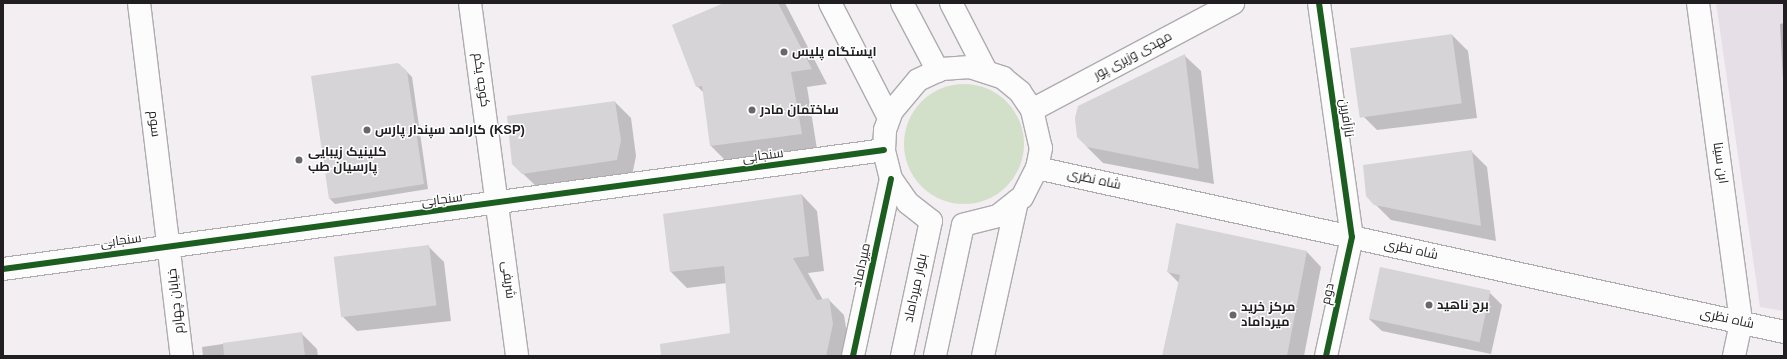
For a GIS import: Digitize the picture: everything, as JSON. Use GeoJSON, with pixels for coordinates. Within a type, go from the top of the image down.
{"type":"FeatureCollection","features":[{"type":"Feature","properties":{"kind":"main road","name":"سوم"},"geometry":{"type":"LineString","coordinates":[[139,3],[170,246]]}},
{"type":"Feature","properties":{"kind":"main road","name":"کوچه یکم"},"geometry":{"type":"LineString","coordinates":[[470,3],[498,204]]}},
{"type":"Feature","properties":{"kind":"main road"},"geometry":{"type":"LineString","coordinates":[[830,3],[889,118]]}},
{"type":"Feature","properties":{"kind":"main road"},"geometry":{"type":"LineString","coordinates":[[902,3],[938,71]]}},
{"type":"Feature","properties":{"kind":"main road"},"geometry":{"type":"LineString","coordinates":[[951,3],[986,71]]}},
{"type":"Feature","properties":{"kind":"main road","name":"مهدی وزیری پور"},"geometry":{"type":"LineString","coordinates":[[1032,110],[1233,3]]}},
{"type":"Feature","properties":{"kind":"main road","name":"نازآفرین"},"geometry":{"type":"LineString","coordinates":[[1319,3],[1352,237]]}},
{"type":"Feature","properties":{"kind":"main road","name":"ابن سینا"},"geometry":{"type":"LineString","coordinates":[[1698,3],[1742,322]]}},
{"type":"Feature","properties":{"kind":"main road"},"geometry":{"type":"LineString","coordinates":[[892,179],[884,150],[889,118],[903,94],[918,80],[938,71],[956,67],[986,71],[1003,78],[1020,92],[1032,110],[1041,148],[1037,168],[1017,202],[983,356]]}},
{"type":"Feature","properties":{"kind":"main road","name":"سنجابی"},"geometry":{"type":"LineString","coordinates":[[3,268],[498,204],[884,150]]}},
{"type":"Feature","properties":{"kind":"main road","name":"شاه نظری"},"geometry":{"type":"LineString","coordinates":[[1037,168],[1784,332]]}},
{"type":"Feature","properties":{"kind":"main road","name":"بلوار میرداماد"},"geometry":{"type":"LineString","coordinates":[[892,179],[908,203],[931,221],[902,356]]}},
{"type":"Feature","properties":{"kind":"main road","name":"میرداماد"},"geometry":{"type":"LineString","coordinates":[[853,356],[892,179]]}},
{"type":"Feature","properties":{"kind":"main road"},"geometry":{"type":"LineString","coordinates":[[935,356],[963,225],[998,216],[1017,202]]}},
{"type":"Feature","properties":{"kind":"main road","name":"شریفی"},"geometry":{"type":"LineString","coordinates":[[498,204],[517,356]]}},
{"type":"Feature","properties":{"kind":"main road","name":"دوم"},"geometry":{"type":"LineString","coordinates":[[1326,356],[1352,237]]}},
{"type":"Feature","properties":{"kind":"main road","name":"خیابان چهارم"},"geometry":{"type":"LineString","coordinates":[[170,246],[182,356]]}},
{"type":"Feature","properties":{"kind":"main road"},"geometry":{"type":"LineString","coordinates":[[1734,356],[1742,322]]}},
{"type":"Feature","properties":{"kind":"shaded area"},"geometry":{"type":"Polygon","coordinates":[[[1716,3],[1784,3],[1784,311],[1760,307],[1716,3]]]}},
{"type":"Feature","properties":{"kind":"green space"},"geometry":{"type":"Polygon","coordinates":[[[964,84],[987,89],[1006,102],[1019,121],[1024,144],[1019,167],[1006,186],[987,199],[964,204],[941,199],[922,186],[909,167],[904,144],[909,121],[922,102],[941,89],[964,84]]]}},
{"type":"Feature","properties":{"kind":"building"},"geometry":{"type":"Polygon","coordinates":[[[724,3],[778,3],[812,69],[791,72],[802,134],[710,146],[702,86],[696,87],[672,25],[724,3]]]}},
{"type":"Feature","properties":{"kind":"building"},"geometry":{"type":"Polygon","coordinates":[[[1452,34],[1462,103],[1360,118],[1350,48],[1452,34]]]}},
{"type":"Feature","properties":{"kind":"building"},"geometry":{"type":"Polygon","coordinates":[[[1185,54],[1199,169],[1087,147],[1077,137],[1075,118],[1078,106],[1185,54]]]}},
{"type":"Feature","properties":{"kind":"building","name":"کارامد سپندار پارس (KSP)"},"geometry":{"type":"Polygon","coordinates":[[[398,63],[407,71],[424,184],[329,199],[311,76],[398,63]]]}},
{"type":"Feature","properties":{"kind":"building"},"geometry":{"type":"Polygon","coordinates":[[[615,101],[621,140],[617,160],[522,174],[512,164],[507,116],[615,101]]]}},
{"type":"Feature","properties":{"kind":"building"},"geometry":{"type":"Polygon","coordinates":[[[1472,150],[1481,226],[1374,205],[1366,196],[1363,165],[1472,150]]]}},
{"type":"Feature","properties":{"kind":"building"},"geometry":{"type":"Polygon","coordinates":[[[802,194],[809,256],[793,258],[817,300],[829,298],[833,324],[826,356],[661,356],[660,344],[730,333],[724,266],[670,272],[663,214],[802,194]]]}},
{"type":"Feature","properties":{"kind":"building","name":"مرکز خرید میرداماد"},"geometry":{"type":"Polygon","coordinates":[[[1176,223],[1307,251],[1287,356],[1162,356],[1180,275],[1167,272],[1176,223]]]}},
{"type":"Feature","properties":{"kind":"building"},"geometry":{"type":"Polygon","coordinates":[[[429,245],[436,306],[341,317],[334,257],[429,245]]]}},
{"type":"Feature","properties":{"kind":"building","name":"برج ناهید"},"geometry":{"type":"Polygon","coordinates":[[[1380,267],[1491,290],[1480,342],[1369,319],[1380,267]]]}},
{"type":"Feature","properties":{"kind":"building"},"geometry":{"type":"Polygon","coordinates":[[[302,332],[305,356],[224,356],[223,343],[302,332]]]}},
{"type":"Feature","properties":{"kind":"cycle path"},"geometry":{"type":"LineString","coordinates":[[1319,3],[1352,237],[1326,356]]}},
{"type":"Feature","properties":{"kind":"cycle path"},"geometry":{"type":"LineString","coordinates":[[3,269],[884,150]]}},
{"type":"Feature","properties":{"kind":"cycle path"},"geometry":{"type":"LineString","coordinates":[[853,356],[891,179]]}},
{"type":"Feature","properties":{"kind":"place","name":"ایستگاه پلیس"},"geometry":{"type":"Point","coordinates":[784,52]}},
{"type":"Feature","properties":{"kind":"place","name":"ساختمان مادر"},"geometry":{"type":"Point","coordinates":[752,110]}},
{"type":"Feature","properties":{"kind":"place","name":"کارامد سپندار پارس (KSP)"},"geometry":{"type":"Point","coordinates":[367,130]}},
{"type":"Feature","properties":{"kind":"place","name":"کلینیک زیبایی پارسیان طب"},"geometry":{"type":"Point","coordinates":[299,160]}},
{"type":"Feature","properties":{"kind":"place","name":"برج ناهید"},"geometry":{"type":"Point","coordinates":[1429,305]}},
{"type":"Feature","properties":{"kind":"place","name":"مرکز خرید میرداماد"},"geometry":{"type":"Point","coordinates":[1233,315]}}]}
